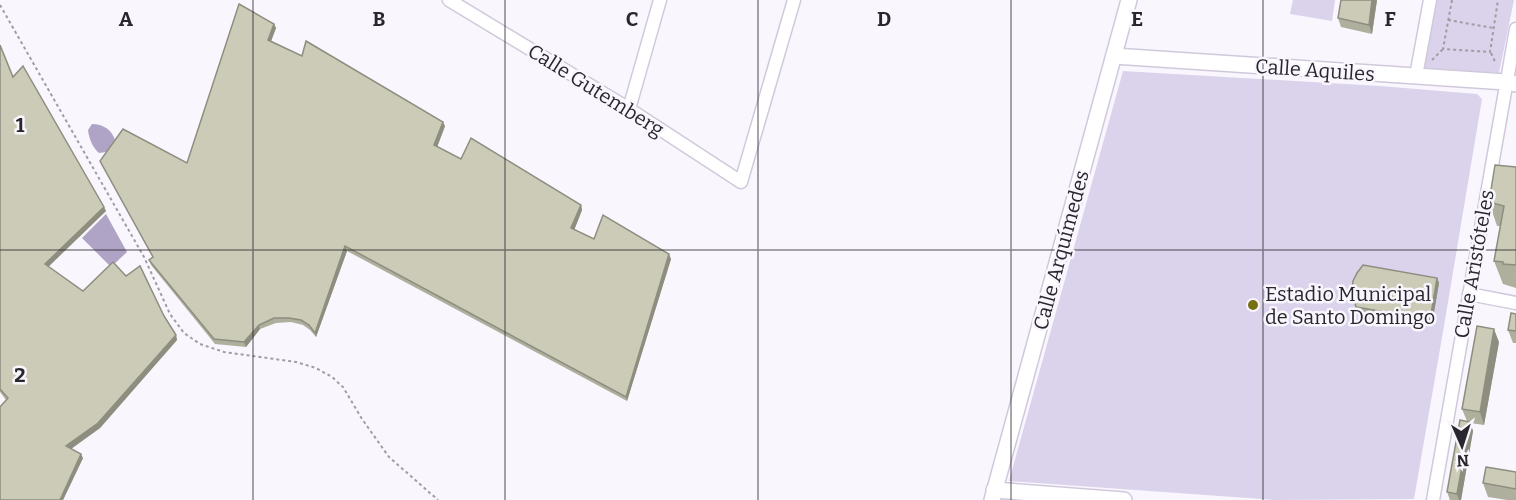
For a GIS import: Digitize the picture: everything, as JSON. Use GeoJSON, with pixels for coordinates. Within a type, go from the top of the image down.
{"type":"FeatureCollection","features":[{"type":"Feature","properties":{"kind":"street","name":"Calle Gutemberg"},"geometry":{"type":"LineString","coordinates":[[449,0],[629,109],[741,182],[794,0]]}},
{"type":"Feature","properties":{"kind":"street"},"geometry":{"type":"LineString","coordinates":[[629,109],[660,0]]}},
{"type":"Feature","properties":{"kind":"street","name":"Calle Arquímedes"},"geometry":{"type":"LineString","coordinates":[[993,495],[1129,0]]}},
{"type":"Feature","properties":{"kind":"street"},"geometry":{"type":"LineString","coordinates":[[1416,76],[1430,0]]}},
{"type":"Feature","properties":{"kind":"street","name":"Calle Aristóteles"},"geometry":{"type":"LineString","coordinates":[[1433,500],[1469,294],[1511,83],[1516,29]]}},
{"type":"Feature","properties":{"kind":"street","name":"Calle Aquiles"},"geometry":{"type":"LineString","coordinates":[[1114,56],[1511,83]]}},
{"type":"Feature","properties":{"kind":"street"},"geometry":{"type":"LineString","coordinates":[[1469,294],[1516,303]]}},
{"type":"Feature","properties":{"kind":"street"},"geometry":{"type":"LineString","coordinates":[[993,495],[1124,500]]}},
{"type":"Feature","properties":{"kind":"path"},"geometry":{"type":"LineString","coordinates":[[1452,0],[1443,49],[1490,52],[1498,0]]}},
{"type":"Feature","properties":{"kind":"path"},"geometry":{"type":"LineString","coordinates":[[0,5],[144,257],[170,314],[184,333],[200,344],[224,352],[296,362],[316,368],[332,377],[343,387],[389,457],[438,500]]}},
{"type":"Feature","properties":{"kind":"path"},"geometry":{"type":"LineString","coordinates":[[1448,20],[1493,28]]}},
{"type":"Feature","properties":{"kind":"shaded area"},"geometry":{"type":"Polygon","coordinates":[[[1293,0],[1335,0],[1332,21],[1290,14],[1293,0]]]}},
{"type":"Feature","properties":{"kind":"shaded area"},"geometry":{"type":"Polygon","coordinates":[[[1436,0],[1514,0],[1499,73],[1423,69],[1436,0]]]}},
{"type":"Feature","properties":{"kind":"shaded area","name":"Estadio Municipal de Santo Domingo"},"geometry":{"type":"Polygon","coordinates":[[[1123,71],[1380,86],[1477,94],[1482,99],[1414,499],[1274,500],[1009,481],[1123,71]]]}},
{"type":"Feature","properties":{"kind":"shaded area"},"geometry":{"type":"Polygon","coordinates":[[[92,124],[106,128],[114,136],[115,140],[106,152],[99,153],[89,137],[88,130],[92,124]]]}},
{"type":"Feature","properties":{"kind":"shaded area"},"geometry":{"type":"Polygon","coordinates":[[[106,214],[127,252],[111,267],[82,238],[106,214]]]}},
{"type":"Feature","properties":{"kind":"building"},"geometry":{"type":"Polygon","coordinates":[[[1341,0],[1372,0],[1369,25],[1338,18],[1341,0]]]}},
{"type":"Feature","properties":{"kind":"building"},"geometry":{"type":"Polygon","coordinates":[[[239,4],[274,24],[268,40],[302,56],[306,41],[443,122],[434,145],[461,159],[471,138],[581,205],[571,228],[594,239],[603,215],[669,254],[626,397],[345,246],[315,333],[301,320],[274,318],[259,325],[244,342],[214,339],[149,260],[153,257],[100,161],[123,129],[187,163],[239,4]]]}},
{"type":"Feature","properties":{"kind":"building"},"geometry":{"type":"Polygon","coordinates":[[[0,45],[13,77],[23,66],[104,207],[45,264],[83,291],[113,262],[126,276],[140,266],[164,316],[176,335],[98,423],[66,446],[81,454],[60,500],[0,500],[0,407],[8,398],[0,389],[0,45]]]}},
{"type":"Feature","properties":{"kind":"building"},"geometry":{"type":"Polygon","coordinates":[[[1495,165],[1516,167],[1516,265],[1494,261],[1504,206],[1489,202],[1495,165]]]}},
{"type":"Feature","properties":{"kind":"building"},"geometry":{"type":"Polygon","coordinates":[[[1363,265],[1437,278],[1430,320],[1356,307],[1352,291],[1353,281],[1363,265]]]}},
{"type":"Feature","properties":{"kind":"building"},"geometry":{"type":"Polygon","coordinates":[[[1511,313],[1516,314],[1516,331],[1508,330],[1511,313]]]}},
{"type":"Feature","properties":{"kind":"building"},"geometry":{"type":"Polygon","coordinates":[[[1477,326],[1494,329],[1480,412],[1462,409],[1477,326]]]}},
{"type":"Feature","properties":{"kind":"building"},"geometry":{"type":"Polygon","coordinates":[[[1460,420],[1470,422],[1457,494],[1447,492],[1460,420]]]}},
{"type":"Feature","properties":{"kind":"building"},"geometry":{"type":"Polygon","coordinates":[[[1486,467],[1516,472],[1516,489],[1483,483],[1486,467]]]}},
{"type":"Feature","properties":{"kind":"place","name":"Estadio Municipal de Santo Domingo"},"geometry":{"type":"Point","coordinates":[1253,305]}}]}
